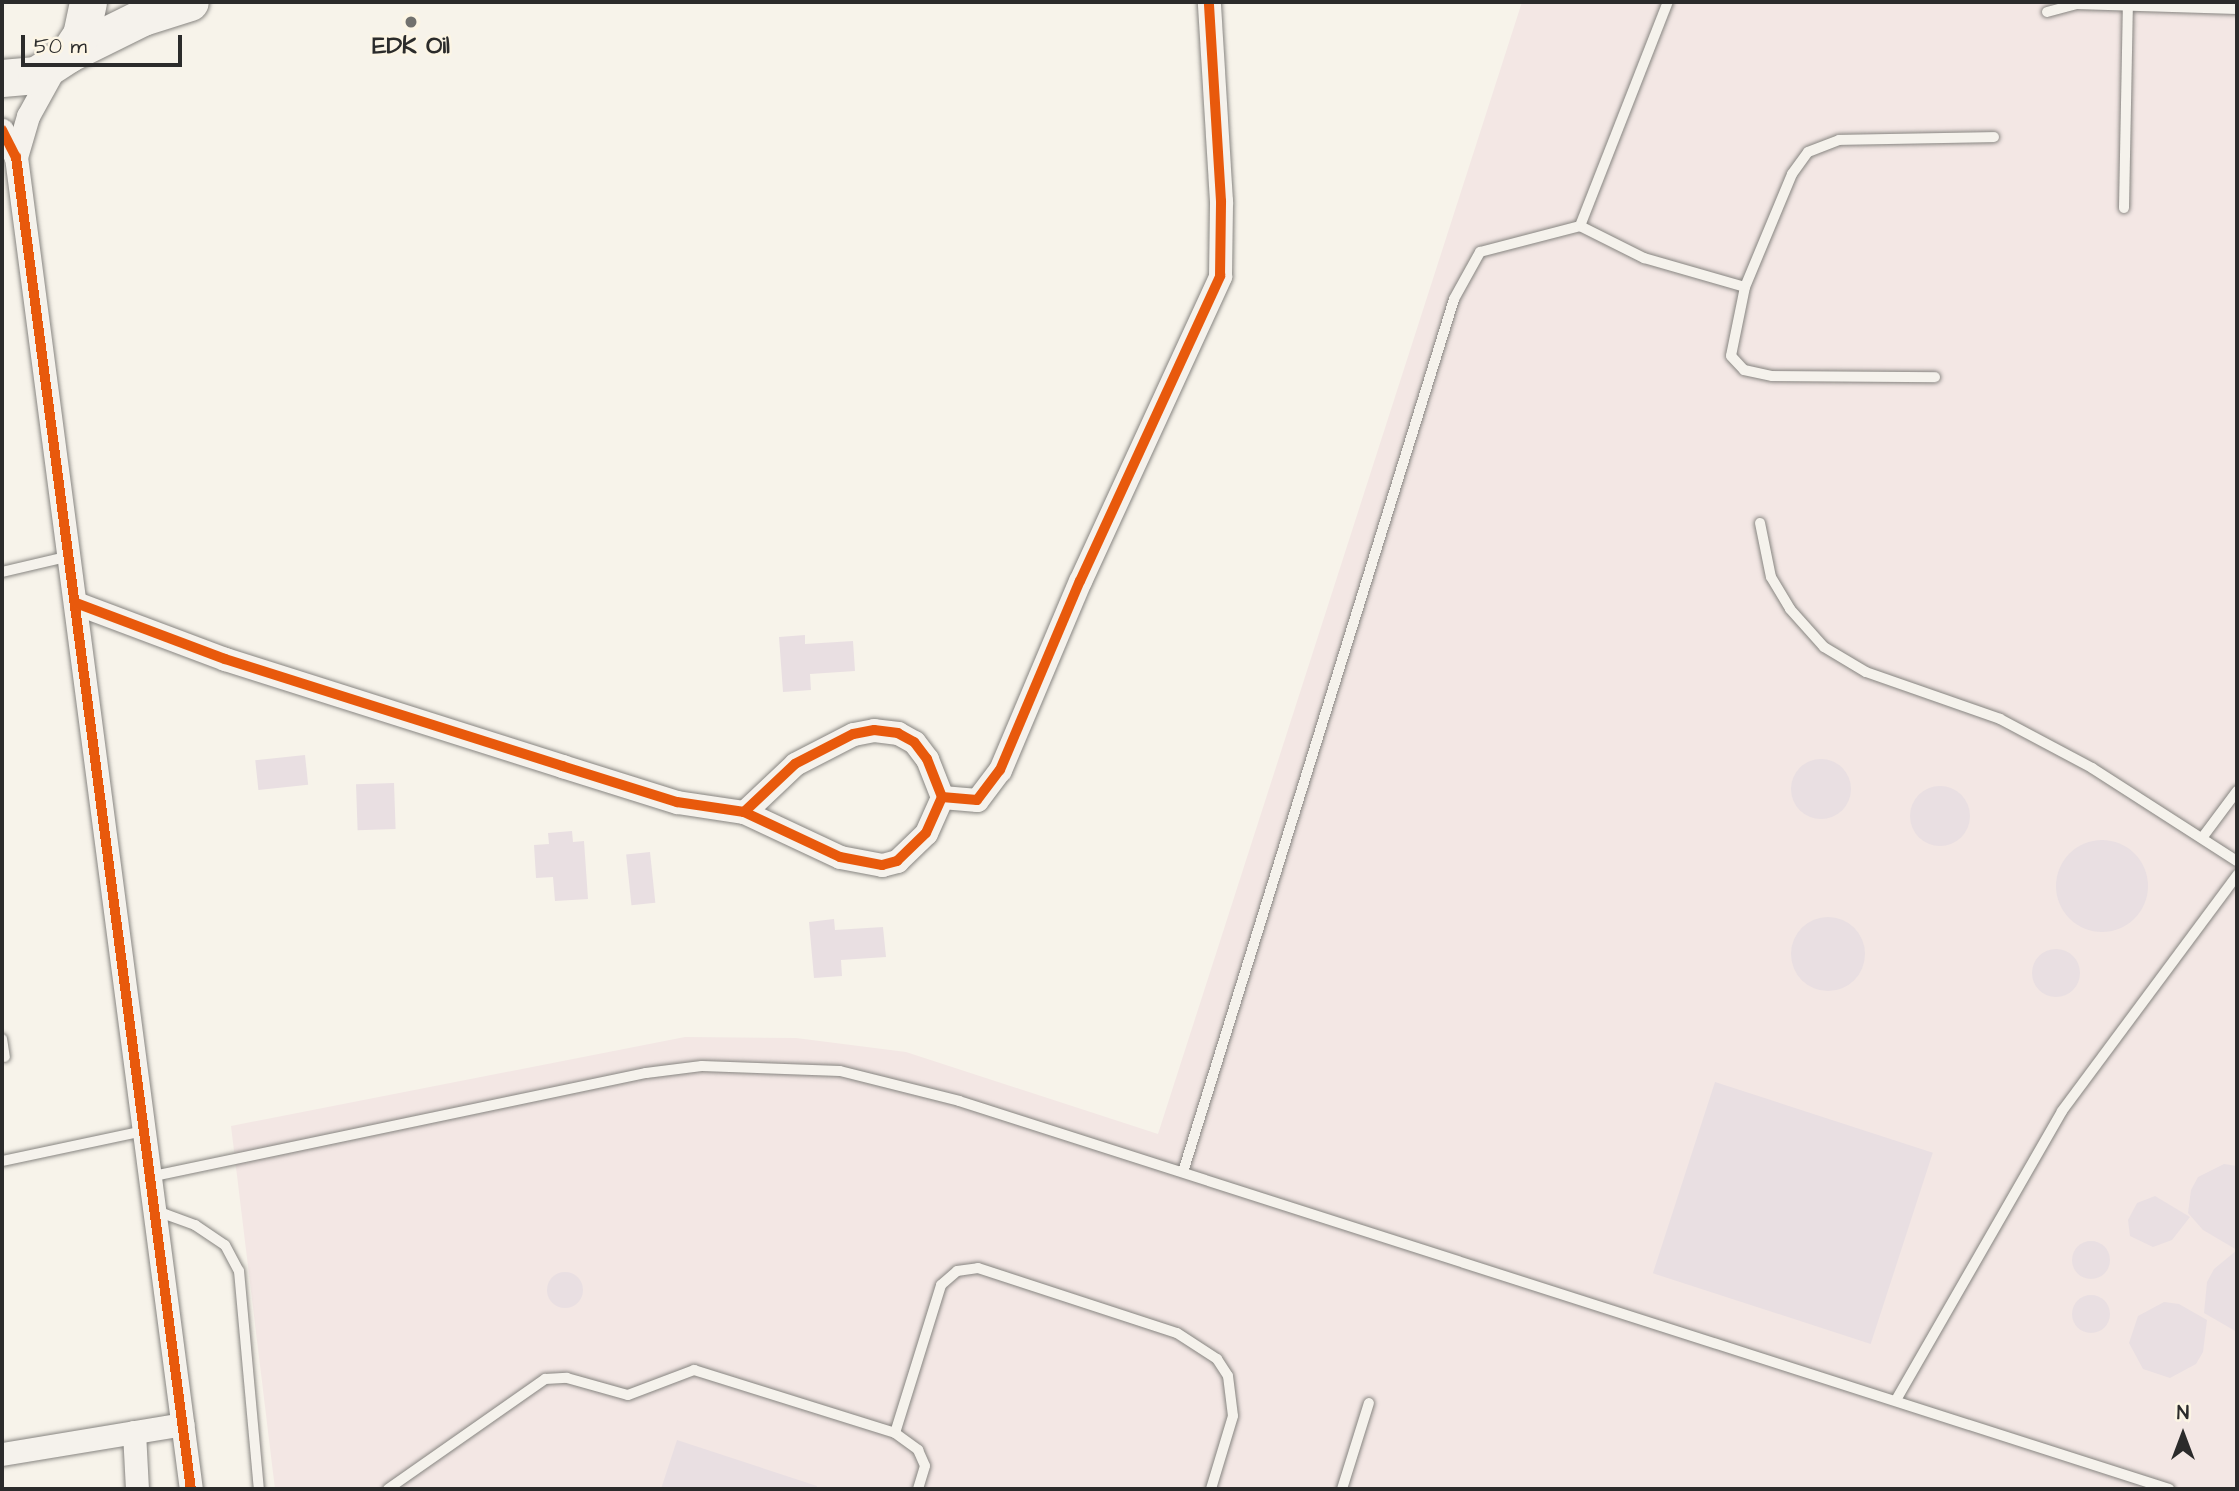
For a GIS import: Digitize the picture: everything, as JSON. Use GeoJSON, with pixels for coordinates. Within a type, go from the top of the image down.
{"type":"FeatureCollection","features":[{"type":"Feature","properties":{"kind":"highway"},"geometry":{"type":"LineString","coordinates":[[62,59],[81,36],[88,2]]}},
{"type":"Feature","properties":{"kind":"highway"},"geometry":{"type":"LineString","coordinates":[[2,78],[36,75],[143,17],[190,2]]}},
{"type":"Feature","properties":{"kind":"street"},"geometry":{"type":"LineString","coordinates":[[942,797],[977,800],[1000,770],[1080,581],[1220,276],[1221,201],[1209,2]]}},
{"type":"Feature","properties":{"kind":"street"},"geometry":{"type":"LineString","coordinates":[[16,157],[28,116],[62,59]]}},
{"type":"Feature","properties":{"kind":"street"},"geometry":{"type":"LineString","coordinates":[[2,130],[16,157],[191,1489]]}},
{"type":"Feature","properties":{"kind":"street"},"geometry":{"type":"LineString","coordinates":[[76,603],[225,659],[677,802],[744,812],[840,857],[882,865],[911,850],[926,834],[942,797],[927,759],[914,742],[898,733],[874,730],[853,734],[795,764],[744,812]]}},
{"type":"Feature","properties":{"kind":"street"},"geometry":{"type":"LineString","coordinates":[[2,1454],[183,1424]]}},
{"type":"Feature","properties":{"kind":"street"},"geometry":{"type":"LineString","coordinates":[[134,1432],[137,1489]]}},
{"type":"Feature","properties":{"kind":"lane"},"geometry":{"type":"LineString","coordinates":[[1580,226],[1668,2]]}},
{"type":"Feature","properties":{"kind":"lane"},"geometry":{"type":"LineString","coordinates":[[2048,12],[2076,4],[2237,9]]}},
{"type":"Feature","properties":{"kind":"lane"},"geometry":{"type":"LineString","coordinates":[[2124,208],[2128,7]]}},
{"type":"Feature","properties":{"kind":"lane"},"geometry":{"type":"LineString","coordinates":[[1935,377],[1772,376],[1744,370],[1731,356],[1745,287],[1792,174],[1808,152],[1839,140],[1994,137]]}},
{"type":"Feature","properties":{"kind":"lane"},"geometry":{"type":"LineString","coordinates":[[1183,1172],[1454,299],[1480,252],[1580,226],[1644,258],[1745,287]]}},
{"type":"Feature","properties":{"kind":"lane"},"geometry":{"type":"LineString","coordinates":[[1760,523],[1771,577],[1790,609],[1824,647],[1866,672],[2000,719],[2092,768],[2237,861]]}},
{"type":"Feature","properties":{"kind":"lane"},"geometry":{"type":"LineString","coordinates":[[2,572],[70,556]]}},
{"type":"Feature","properties":{"kind":"lane"},"geometry":{"type":"LineString","coordinates":[[2202,838],[2237,791]]}},
{"type":"Feature","properties":{"kind":"lane"},"geometry":{"type":"LineString","coordinates":[[1896,1400],[2062,1111],[2237,875]]}},
{"type":"Feature","properties":{"kind":"lane"},"geometry":{"type":"LineString","coordinates":[[2,1039],[5,1057]]}},
{"type":"Feature","properties":{"kind":"lane"},"geometry":{"type":"LineString","coordinates":[[149,1177],[601,1081],[702,1066],[840,1071],[959,1101],[2169,1489]]}},
{"type":"Feature","properties":{"kind":"lane"},"geometry":{"type":"LineString","coordinates":[[2,1161],[143,1131]]}},
{"type":"Feature","properties":{"kind":"lane"},"geometry":{"type":"LineString","coordinates":[[154,1210],[195,1225],[225,1245],[239,1271],[259,1489]]}},
{"type":"Feature","properties":{"kind":"lane"},"geometry":{"type":"LineString","coordinates":[[895,1433],[941,1285],[957,1271],[978,1268],[1177,1333],[1217,1359],[1228,1376],[1233,1416],[1211,1489]]}},
{"type":"Feature","properties":{"kind":"lane"},"geometry":{"type":"LineString","coordinates":[[388,1489],[545,1379],[567,1378],[628,1395],[694,1370],[895,1433],[921,1458],[925,1466],[918,1489]]}},
{"type":"Feature","properties":{"kind":"lane"},"geometry":{"type":"LineString","coordinates":[[1342,1489],[1369,1403]]}},
{"type":"Feature","properties":{"kind":"shaded area"},"geometry":{"type":"Polygon","coordinates":[[[1522,2],[2237,2],[2237,1489],[275,1489],[231,1126],[685,1037],[796,1038],[906,1052],[1158,1134],[1522,2]]]}},
{"type":"Feature","properties":{"kind":"building"},"geometry":{"type":"Polygon","coordinates":[[[805,635],[805,644],[853,641],[855,671],[810,674],[811,690],[783,692],[779,637],[805,635]]]}},
{"type":"Feature","properties":{"kind":"building"},"geometry":{"type":"Polygon","coordinates":[[[305,755],[308,785],[258,790],[255,760],[305,755]]]}},
{"type":"Feature","properties":{"kind":"building"},"geometry":{"type":"Polygon","coordinates":[[[1815,759],[1827,759],[1846,772],[1851,789],[1849,801],[1838,814],[1827,819],[1815,819],[1796,806],[1791,795],[1791,783],[1804,764],[1815,759]]]}},
{"type":"Feature","properties":{"kind":"building"},"geometry":{"type":"Polygon","coordinates":[[[394,783],[396,829],[358,830],[356,784],[394,783]]]}},
{"type":"Feature","properties":{"kind":"building"},"geometry":{"type":"Polygon","coordinates":[[[1934,786],[1946,786],[1965,799],[1970,816],[1968,828],[1957,841],[1946,846],[1934,846],[1915,833],[1910,822],[1910,810],[1923,791],[1934,786]]]}},
{"type":"Feature","properties":{"kind":"building"},"geometry":{"type":"Polygon","coordinates":[[[572,831],[573,842],[584,841],[588,899],[555,901],[553,877],[536,878],[534,845],[549,844],[548,833],[572,831]]]}},
{"type":"Feature","properties":{"kind":"building"},"geometry":{"type":"Polygon","coordinates":[[[2102,840],[2120,843],[2135,853],[2145,868],[2148,886],[2145,904],[2135,919],[2120,929],[2102,932],[2084,929],[2069,919],[2059,904],[2056,886],[2059,868],[2069,853],[2084,843],[2102,840]]]}},
{"type":"Feature","properties":{"kind":"building"},"geometry":{"type":"Polygon","coordinates":[[[650,852],[655,903],[631,905],[626,855],[650,852]]]}},
{"type":"Feature","properties":{"kind":"building"},"geometry":{"type":"Polygon","coordinates":[[[1821,917],[1835,917],[1849,923],[1859,933],[1865,954],[1863,968],[1849,985],[1835,991],[1821,991],[1807,985],[1797,975],[1791,961],[1791,947],[1797,933],[1807,923],[1821,917]]]}},
{"type":"Feature","properties":{"kind":"building"},"geometry":{"type":"Polygon","coordinates":[[[834,919],[835,930],[883,927],[886,957],[841,960],[842,976],[814,978],[809,922],[834,919]]]}},
{"type":"Feature","properties":{"kind":"building"},"geometry":{"type":"Polygon","coordinates":[[[2056,949],[2073,956],[2080,973],[2073,990],[2056,997],[2039,990],[2032,973],[2039,956],[2056,949]]]}},
{"type":"Feature","properties":{"kind":"building"},"geometry":{"type":"Polygon","coordinates":[[[1715,1082],[1933,1153],[1871,1344],[1653,1273],[1715,1082]]]}},
{"type":"Feature","properties":{"kind":"building"},"geometry":{"type":"Polygon","coordinates":[[[2224,1164],[2237,1166],[2237,1250],[2203,1230],[2188,1213],[2191,1190],[2198,1177],[2224,1164]]]}},
{"type":"Feature","properties":{"kind":"building"},"geometry":{"type":"Polygon","coordinates":[[[2155,1196],[2190,1217],[2172,1240],[2153,1247],[2130,1236],[2128,1220],[2137,1203],[2155,1196]]]}},
{"type":"Feature","properties":{"kind":"building"},"geometry":{"type":"Polygon","coordinates":[[[2091,1241],[2104,1247],[2110,1260],[2104,1273],[2091,1279],[2078,1273],[2072,1260],[2078,1247],[2091,1241]]]}},
{"type":"Feature","properties":{"kind":"building"},"geometry":{"type":"Polygon","coordinates":[[[2237,1250],[2237,1332],[2204,1313],[2207,1282],[2214,1269],[2237,1250]]]}},
{"type":"Feature","properties":{"kind":"building"},"geometry":{"type":"Polygon","coordinates":[[[565,1272],[578,1277],[583,1290],[578,1303],[565,1308],[552,1303],[547,1290],[552,1277],[565,1272]]]}},
{"type":"Feature","properties":{"kind":"building"},"geometry":{"type":"Polygon","coordinates":[[[2091,1295],[2105,1300],[2110,1314],[2105,1328],[2091,1333],[2077,1328],[2072,1314],[2077,1300],[2091,1295]]]}},
{"type":"Feature","properties":{"kind":"building"},"geometry":{"type":"Polygon","coordinates":[[[2164,1302],[2179,1304],[2207,1320],[2203,1352],[2196,1364],[2170,1378],[2143,1369],[2129,1343],[2138,1316],[2164,1302]]]}},
{"type":"Feature","properties":{"kind":"building"},"geometry":{"type":"Polygon","coordinates":[[[677,1440],[817,1486],[816,1489],[661,1489],[677,1440]]]}},
{"type":"Feature","properties":{"kind":"cycle path"},"geometry":{"type":"LineString","coordinates":[[942,797],[977,800],[1000,770],[1080,581],[1220,276],[1221,201],[1209,2]]}},
{"type":"Feature","properties":{"kind":"cycle path"},"geometry":{"type":"LineString","coordinates":[[2,130],[16,157],[191,1489]]}},
{"type":"Feature","properties":{"kind":"cycle path"},"geometry":{"type":"LineString","coordinates":[[76,603],[225,659],[677,802],[744,812],[840,857],[882,865],[897,861],[926,833],[942,797],[927,759],[914,742],[898,733],[874,730],[853,734],[795,764],[744,812]]}},
{"type":"Feature","properties":{"kind":"place","name":"EDK Oil"},"geometry":{"type":"Point","coordinates":[411,22]}}]}
